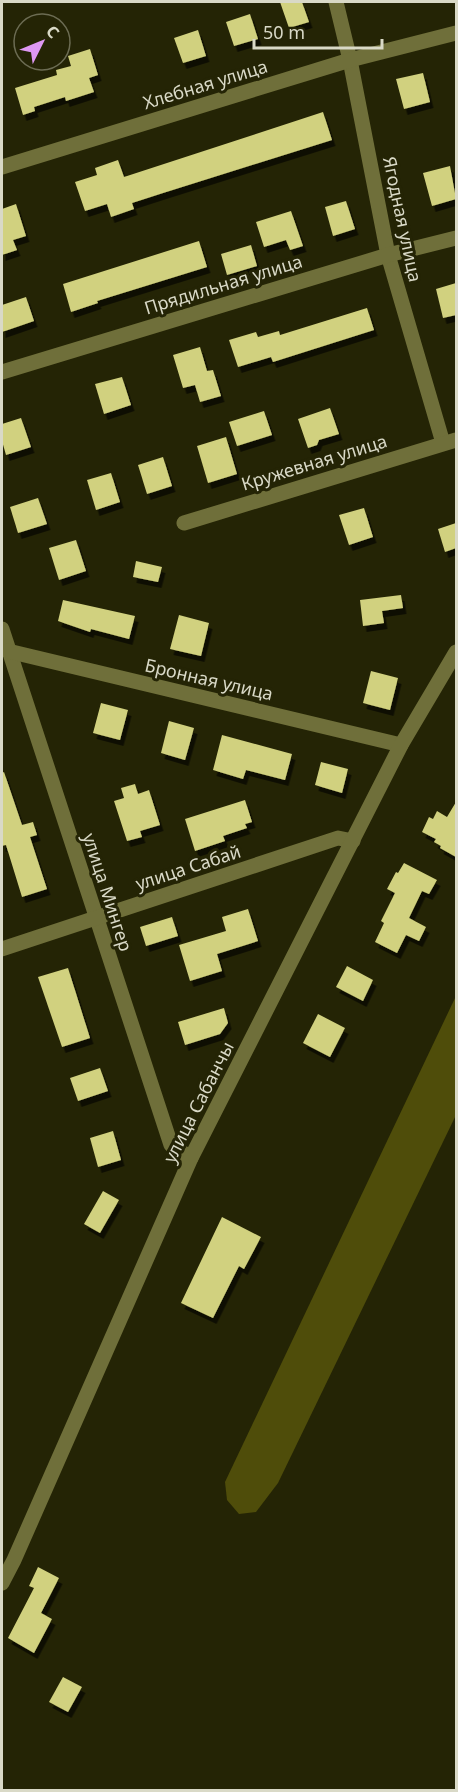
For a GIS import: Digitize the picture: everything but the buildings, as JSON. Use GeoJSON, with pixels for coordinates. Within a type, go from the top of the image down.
{"type":"FeatureCollection","features":[{"type":"Feature","properties":{"kind":"street","name":"Ягодная улица"},"geometry":{"type":"LineString","coordinates":[[336,2],[350,60],[388,255],[450,442]]}},
{"type":"Feature","properties":{"kind":"street","name":"Хлебная улица"},"geometry":{"type":"LineString","coordinates":[[2,167],[350,60],[456,33]]}},
{"type":"Feature","properties":{"kind":"street","name":"Прядильная улица"},"geometry":{"type":"LineString","coordinates":[[2,372],[388,255],[456,238]]}},
{"type":"Feature","properties":{"kind":"street","name":"Кружевная улица"},"geometry":{"type":"LineString","coordinates":[[184,523],[450,442]]}},
{"type":"Feature","properties":{"kind":"street","name":"улица Мингер"},"geometry":{"type":"LineString","coordinates":[[2,629],[171,1145],[191,1158]]}},
{"type":"Feature","properties":{"kind":"street","name":"Бронная улица"},"geometry":{"type":"LineString","coordinates":[[8,651],[401,745]]}},
{"type":"Feature","properties":{"kind":"street","name":"улица Сабанчы"},"geometry":{"type":"LineString","coordinates":[[2,1583],[191,1158],[401,745],[456,652]]}},
{"type":"Feature","properties":{"kind":"street","name":"улица Сабай"},"geometry":{"type":"LineString","coordinates":[[2,949],[338,838],[353,841]]}},
{"type":"Feature","properties":{"kind":"shaded area"},"geometry":{"type":"Polygon","coordinates":[[[456,996],[456,1115],[278,1483],[256,1512],[239,1514],[227,1500],[225,1482],[456,996]]]}}]}
